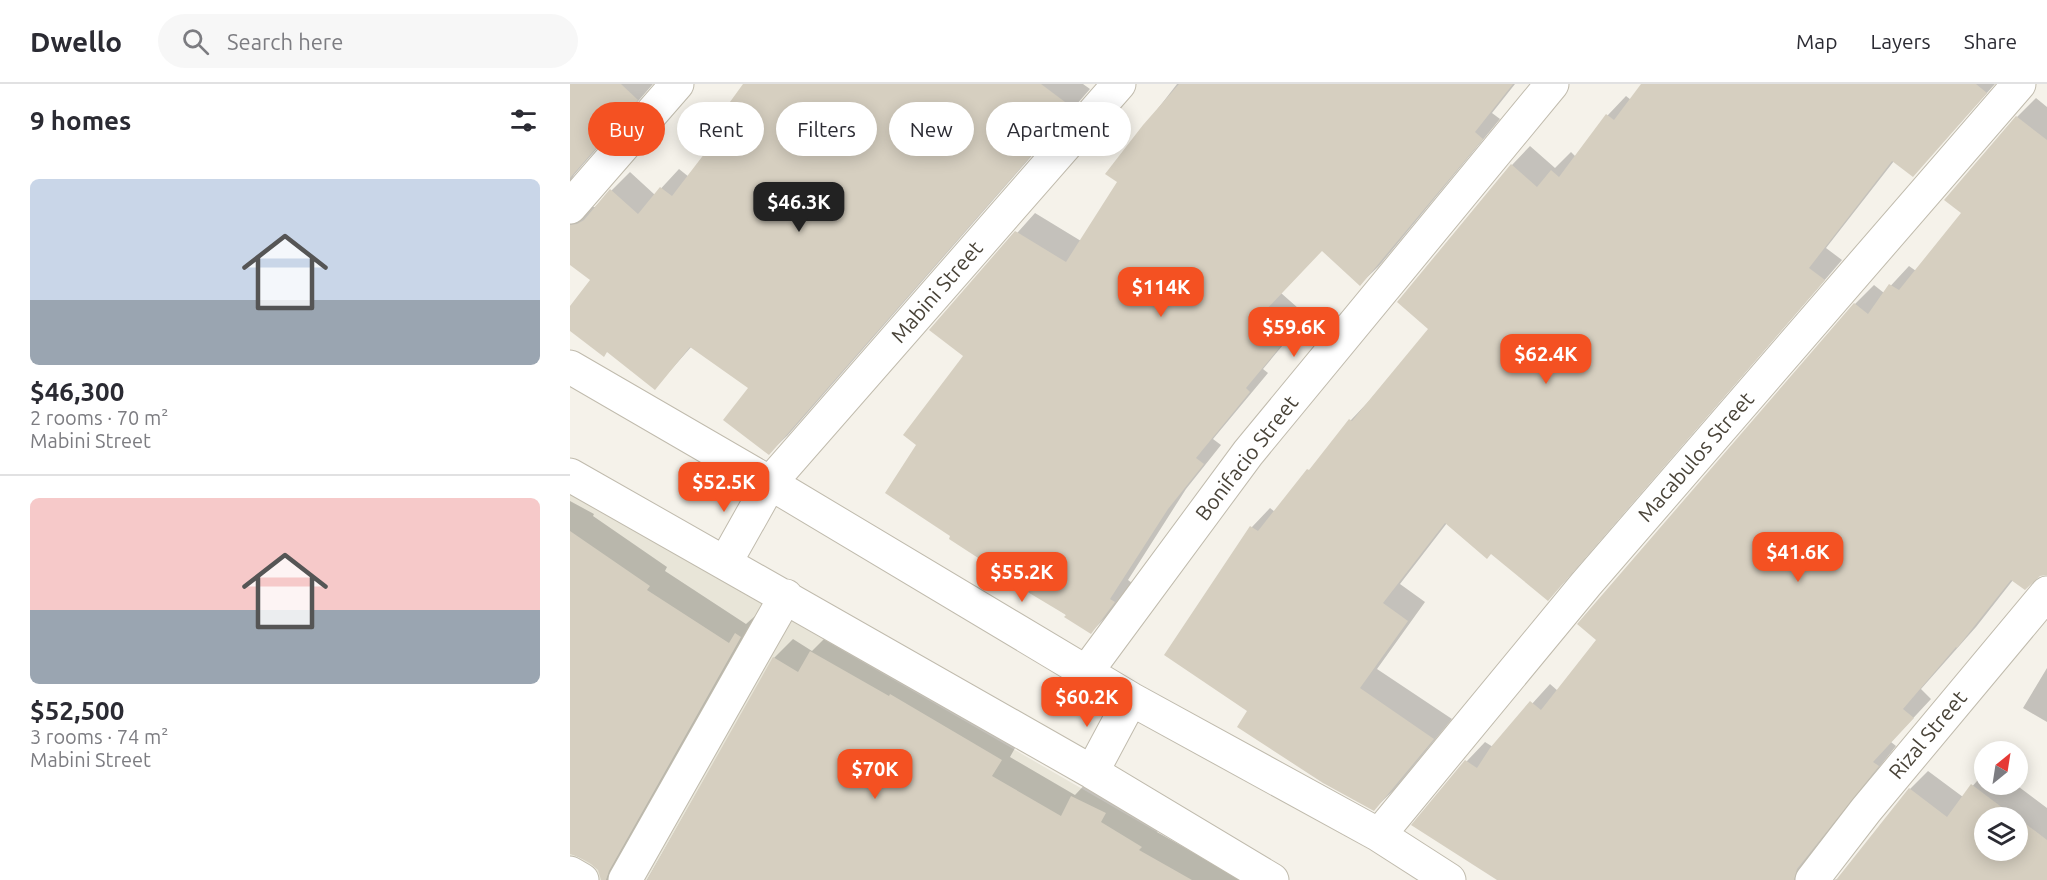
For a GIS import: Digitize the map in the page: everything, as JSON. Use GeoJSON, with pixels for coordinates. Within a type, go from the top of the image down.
{"type":"FeatureCollection","features":[{"type":"Feature","properties":{"kind":"street"},"geometry":{"type":"LineString","coordinates":[[570,207],[677,84]]}},
{"type":"Feature","properties":{"kind":"street","name":"Mabini Street"},"geometry":{"type":"LineString","coordinates":[[729,556],[765,493],[1119,84]]}},
{"type":"Feature","properties":{"kind":"street","name":"Bonifacio Street"},"geometry":{"type":"LineString","coordinates":[[1087,672],[1248,453],[1552,84]]}},
{"type":"Feature","properties":{"kind":"street","name":"Macabulos Street"},"geometry":{"type":"LineString","coordinates":[[1379,835],[1586,584],[2019,84]]}},
{"type":"Feature","properties":{"kind":"street"},"geometry":{"type":"LineString","coordinates":[[570,367],[765,493],[1087,672],[1126,709],[1379,835],[1449,880]]}},
{"type":"Feature","properties":{"kind":"street"},"geometry":{"type":"LineString","coordinates":[[570,475],[729,556],[786,596],[1095,767],[1272,880]]}},
{"type":"Feature","properties":{"kind":"street","name":"Rizal Street"},"geometry":{"type":"LineString","coordinates":[[1812,880],[1866,810],[2047,593]]}},
{"type":"Feature","properties":{"kind":"street"},"geometry":{"type":"LineString","coordinates":[[626,880],[786,596]]}},
{"type":"Feature","properties":{"kind":"street"},"geometry":{"type":"LineString","coordinates":[[1095,767],[1126,709]]}},
{"type":"Feature","properties":{"kind":"street"},"geometry":{"type":"LineString","coordinates":[[570,873],[582,880]]}},
{"type":"Feature","properties":{"kind":"shaded area"},"geometry":{"type":"Polygon","coordinates":[[[570,493],[1240,880],[570,880],[570,493]]]}},
{"type":"Feature","properties":{"kind":"building"},"geometry":{"type":"Polygon","coordinates":[[[570,84],[621,84],[638,100],[636,102],[588,102],[589,156],[570,178],[570,84]]]}},
{"type":"Feature","properties":{"kind":"building"},"geometry":{"type":"Polygon","coordinates":[[[743,84],[1041,84],[1065,102],[986,102],[986,156],[1031,156],[769,455],[723,420],[748,388],[690,347],[655,390],[607,352],[604,357],[570,331],[570,306],[590,280],[570,265],[570,225],[584,220],[610,189],[638,214],[660,187],[672,196],[703,156],[764,156],[764,102],[730,102],[743,84]]]}},
{"type":"Feature","properties":{"kind":"building"},"geometry":{"type":"Polygon","coordinates":[[[1179,84],[1513,84],[1475,132],[1483,139],[1360,286],[1322,251],[1263,313],[1290,335],[1246,388],[1250,392],[1196,458],[1204,464],[1168,509],[1110,599],[1115,602],[1091,634],[1064,617],[1066,615],[1011,582],[1012,580],[949,539],[950,536],[885,493],[916,445],[903,435],[963,356],[929,330],[1015,231],[1066,262],[1117,182],[1105,174],[1119,156],[1131,156],[1131,140],[1179,84]]]}},
{"type":"Feature","properties":{"kind":"building"},"geometry":{"type":"Polygon","coordinates":[[[1641,84],[1976,84],[1987,93],[1913,177],[1892,161],[1809,268],[1825,280],[1548,601],[1491,554],[1487,559],[1445,523],[1383,603],[1408,621],[1360,688],[1434,739],[1374,811],[1323,783],[1237,727],[1247,711],[1164,655],[1250,526],[1258,531],[1349,419],[1352,421],[1428,329],[1397,302],[1511,164],[1537,187],[1551,170],[1559,177],[1606,114],[1614,120],[1641,84]]]}},
{"type":"Feature","properties":{"kind":"building"},"geometry":{"type":"Polygon","coordinates":[[[2016,116],[2047,140],[2047,575],[2040,576],[2025,590],[2011,580],[1957,648],[1903,709],[1914,718],[1873,762],[1879,766],[1797,869],[1794,880],[1497,880],[1411,825],[1465,760],[1477,768],[1490,748],[1530,701],[1541,710],[1596,640],[1577,624],[1854,303],[1868,314],[1889,284],[1899,290],[1961,213],[1944,200],[2016,116]]]}},
{"type":"Feature","properties":{"kind":"building"},"geometry":{"type":"Polygon","coordinates":[[[570,531],[650,586],[647,590],[729,643],[735,633],[741,637],[606,880],[601,880],[598,870],[591,864],[570,854],[570,531]]]}},
{"type":"Feature","properties":{"kind":"building"},"geometry":{"type":"Polygon","coordinates":[[[810,651],[889,696],[890,694],[1002,760],[992,776],[1061,816],[1071,796],[1106,813],[1101,822],[1142,847],[1139,850],[1192,880],[647,880],[773,657],[798,672],[810,651]]]}},
{"type":"Feature","properties":{"kind":"building"},"geometry":{"type":"Polygon","coordinates":[[[1971,784],[1974,786],[1974,795],[1986,795],[2001,807],[1974,807],[1974,861],[2028,861],[2028,826],[2047,840],[2047,880],[1836,880],[1909,788],[1947,817],[1971,784]]]}}]}
